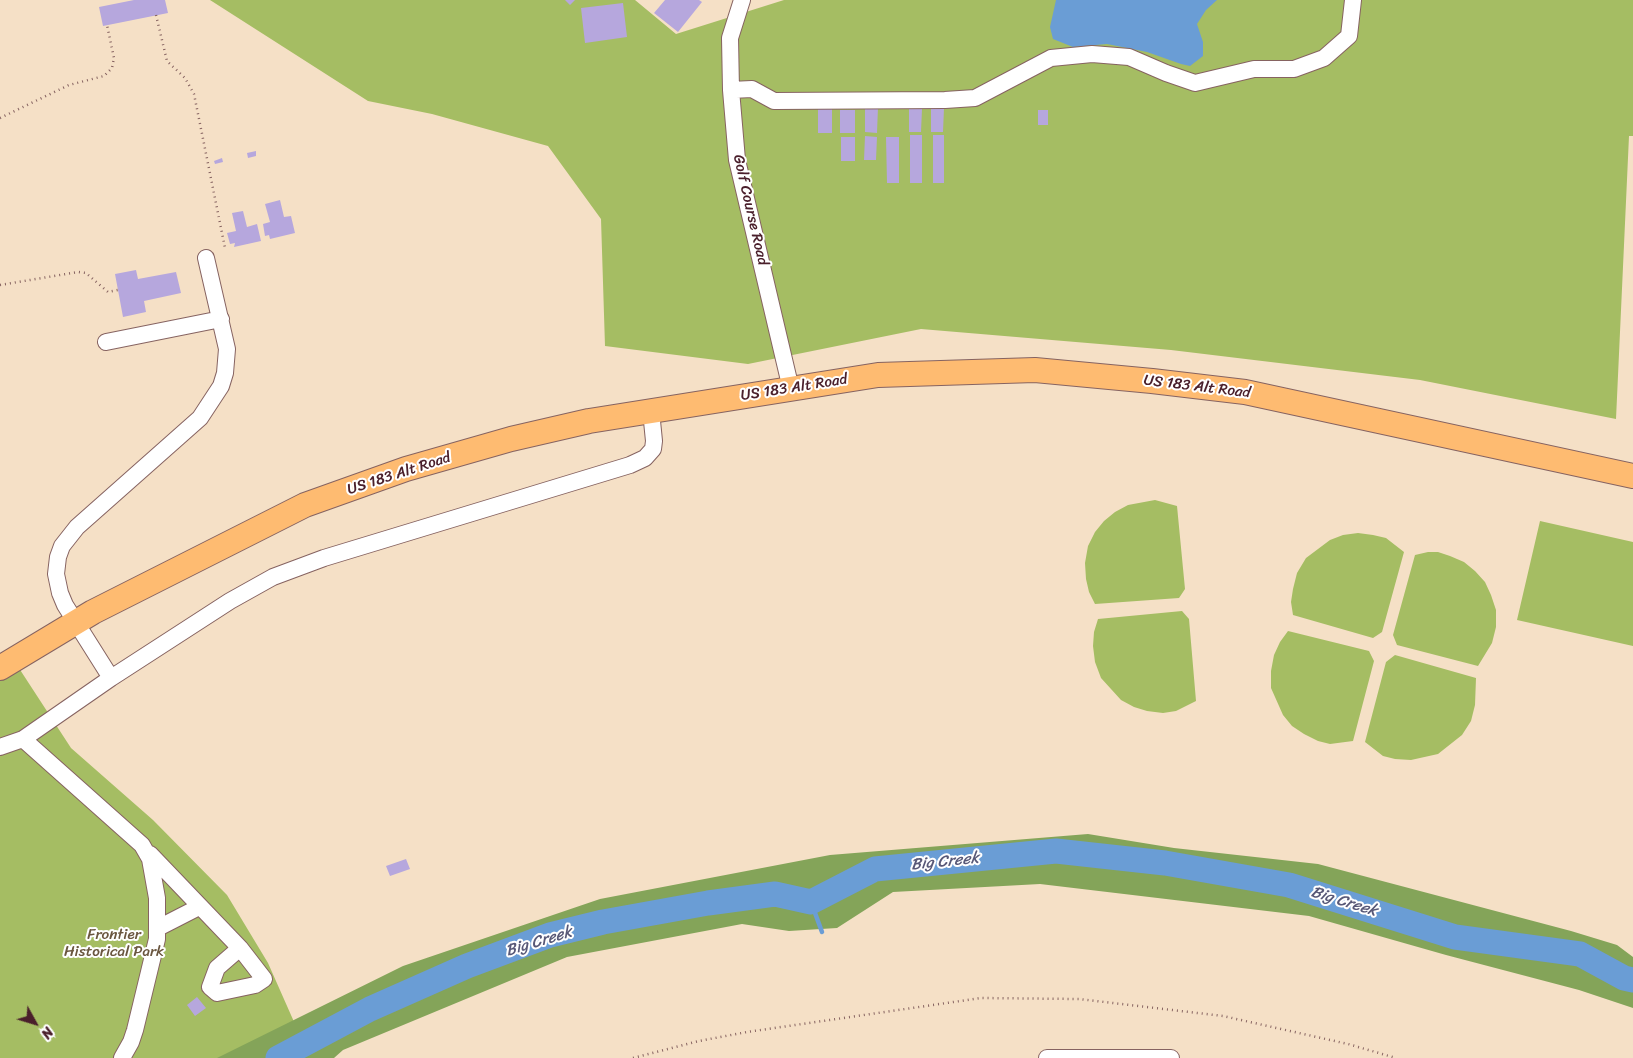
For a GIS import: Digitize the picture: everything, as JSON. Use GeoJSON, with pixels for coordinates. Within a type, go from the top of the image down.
{"type":"FeatureCollection","features":[{"type":"Feature","properties":{"kind":"highway","name":"US 183 Alt Road"},"geometry":{"type":"LineString","coordinates":[[0,668],[76,622],[305,506],[406,470],[511,439],[589,421],[878,375],[1035,370],[1245,392],[1633,476]]}},
{"type":"Feature","properties":{"kind":"street","name":"Golf Course Road"},"geometry":{"type":"LineString","coordinates":[[742,0],[730,38],[731,90],[737,160],[791,389]]}},
{"type":"Feature","properties":{"kind":"street"},"geometry":{"type":"LineString","coordinates":[[731,90],[752,90],[774,101],[945,100],[974,98],[1051,58],[1092,54],[1129,57],[1195,83],[1254,69],[1294,69],[1324,58],[1349,36],[1353,0]]}},
{"type":"Feature","properties":{"kind":"street"},"geometry":{"type":"LineString","coordinates":[[111,678],[65,605],[58,584],[57,566],[62,546],[77,527],[200,418],[221,386],[227,361],[227,349],[206,258]]}},
{"type":"Feature","properties":{"kind":"street"},"geometry":{"type":"LineString","coordinates":[[106,342],[221,319]]}},
{"type":"Feature","properties":{"kind":"street"},"geometry":{"type":"LineString","coordinates":[[0,748],[23,739],[111,678],[230,601],[288,570],[630,465],[641,460],[649,455],[653,445],[651,411]]}},
{"type":"Feature","properties":{"kind":"street"},"geometry":{"type":"LineString","coordinates":[[23,739],[142,845],[240,948]]}},
{"type":"Feature","properties":{"kind":"street"},"geometry":{"type":"LineString","coordinates":[[122,1058],[135,1030],[155,954],[158,928],[154,872],[150,859],[142,845]]}},
{"type":"Feature","properties":{"kind":"street"},"geometry":{"type":"LineString","coordinates":[[158,928],[199,907]]}},
{"type":"Feature","properties":{"kind":"street"},"geometry":{"type":"LineString","coordinates":[[1047,1058],[1171,1058]]}},
{"type":"Feature","properties":{"kind":"path"},"geometry":{"type":"LineString","coordinates":[[156,15],[167,61],[185,78],[194,94],[225,248]]}},
{"type":"Feature","properties":{"kind":"path"},"geometry":{"type":"LineString","coordinates":[[0,118],[69,85],[104,76],[112,68],[114,58],[107,25]]}},
{"type":"Feature","properties":{"kind":"path"},"geometry":{"type":"LineString","coordinates":[[0,285],[78,272],[86,273],[108,292],[118,290]]}},
{"type":"Feature","properties":{"kind":"path"},"geometry":{"type":"LineString","coordinates":[[633,1058],[699,1041],[747,1032],[981,998],[1079,998],[1223,1016],[1348,1044],[1396,1058]]}},
{"type":"Feature","properties":{"kind":"green space"},"geometry":{"type":"Polygon","coordinates":[[[210,0],[635,0],[676,34],[784,0],[1633,0],[1633,136],[1629,136],[1616,419],[1420,380],[1171,350],[921,329],[748,364],[605,346],[601,219],[548,146],[432,114],[368,101],[210,0]]]}},
{"type":"Feature","properties":{"kind":"green space"},"geometry":{"type":"Polygon","coordinates":[[[1155,500],[1177,506],[1185,589],[1179,598],[1095,604],[1089,592],[1085,563],[1088,546],[1095,532],[1115,512],[1128,505],[1155,500]]]}},
{"type":"Feature","properties":{"kind":"green space"},"geometry":{"type":"Polygon","coordinates":[[[1540,521],[1633,542],[1633,646],[1517,620],[1540,521]]]}},
{"type":"Feature","properties":{"kind":"green space"},"geometry":{"type":"Polygon","coordinates":[[[1358,533],[1386,538],[1404,552],[1382,632],[1373,638],[1293,615],[1291,602],[1297,573],[1306,558],[1330,540],[1343,535],[1358,533]]]}},
{"type":"Feature","properties":{"kind":"green space"},"geometry":{"type":"Polygon","coordinates":[[[1438,552],[1464,562],[1485,582],[1491,595],[1496,610],[1496,627],[1492,643],[1478,666],[1397,645],[1393,635],[1415,555],[1438,552]]]}},
{"type":"Feature","properties":{"kind":"green space"},"geometry":{"type":"Polygon","coordinates":[[[1182,611],[1189,619],[1196,701],[1176,711],[1163,713],[1134,707],[1121,700],[1101,678],[1095,662],[1093,646],[1094,632],[1098,619],[1182,611]]]}},
{"type":"Feature","properties":{"kind":"green space"},"geometry":{"type":"Polygon","coordinates":[[[1288,631],[1369,651],[1374,661],[1353,741],[1330,744],[1318,741],[1292,726],[1283,715],[1271,688],[1271,671],[1274,655],[1288,631]]]}},
{"type":"Feature","properties":{"kind":"green space"},"geometry":{"type":"Polygon","coordinates":[[[1395,655],[1476,678],[1475,705],[1471,721],[1462,735],[1438,754],[1411,760],[1395,759],[1383,756],[1365,742],[1386,662],[1395,655]]]}},
{"type":"Feature","properties":{"kind":"green space","name":"Frontier Historical Park"},"geometry":{"type":"Polygon","coordinates":[[[13,659],[71,748],[153,820],[227,895],[268,963],[310,1058],[0,1058],[0,669],[13,659]]]}},
{"type":"Feature","properties":{"kind":"green space"},"geometry":{"type":"Polygon","coordinates":[[[1088,834],[1174,848],[1318,864],[1617,945],[1633,957],[1633,1008],[1579,990],[1309,916],[1040,884],[893,892],[837,928],[789,931],[742,924],[567,957],[343,1050],[334,1058],[217,1058],[403,966],[600,899],[830,855],[1088,834]]]}},
{"type":"Feature","properties":{"kind":"water"},"geometry":{"type":"Polygon","coordinates":[[[1056,0],[1217,0],[1206,10],[1197,24],[1203,42],[1203,56],[1190,66],[1147,52],[1107,44],[1073,47],[1053,39],[1050,27],[1056,0]]]}},
{"type":"Feature","properties":{"kind":"building"},"geometry":{"type":"Polygon","coordinates":[[[134,0],[165,0],[168,13],[103,26],[99,7],[134,0]]]}},
{"type":"Feature","properties":{"kind":"building"},"geometry":{"type":"Polygon","coordinates":[[[565,0],[575,0],[570,5],[565,0]]]}},
{"type":"Feature","properties":{"kind":"building"},"geometry":{"type":"Polygon","coordinates":[[[665,0],[699,0],[702,2],[678,32],[654,13],[665,0]]]}},
{"type":"Feature","properties":{"kind":"building"},"geometry":{"type":"Polygon","coordinates":[[[623,3],[627,37],[585,43],[581,8],[623,3]]]}},
{"type":"Feature","properties":{"kind":"building"},"geometry":{"type":"Polygon","coordinates":[[[865,107],[878,107],[877,133],[865,132],[865,107]]]}},
{"type":"Feature","properties":{"kind":"building"},"geometry":{"type":"Polygon","coordinates":[[[909,108],[922,109],[921,132],[909,132],[909,108]]]}},
{"type":"Feature","properties":{"kind":"building"},"geometry":{"type":"Polygon","coordinates":[[[931,108],[944,108],[943,132],[931,132],[931,108]]]}},
{"type":"Feature","properties":{"kind":"building"},"geometry":{"type":"Polygon","coordinates":[[[818,109],[832,109],[832,133],[818,133],[818,109]]]}},
{"type":"Feature","properties":{"kind":"building"},"geometry":{"type":"Polygon","coordinates":[[[840,110],[855,110],[855,133],[840,133],[840,110]]]}},
{"type":"Feature","properties":{"kind":"building"},"geometry":{"type":"Polygon","coordinates":[[[1038,110],[1048,110],[1048,125],[1038,125],[1038,110]]]}},
{"type":"Feature","properties":{"kind":"building"},"geometry":{"type":"Polygon","coordinates":[[[910,135],[922,135],[922,183],[910,183],[910,135]]]}},
{"type":"Feature","properties":{"kind":"building"},"geometry":{"type":"Polygon","coordinates":[[[933,135],[944,135],[944,183],[933,183],[933,135]]]}},
{"type":"Feature","properties":{"kind":"building"},"geometry":{"type":"Polygon","coordinates":[[[865,136],[877,137],[876,160],[864,160],[865,136]]]}},
{"type":"Feature","properties":{"kind":"building"},"geometry":{"type":"Polygon","coordinates":[[[841,137],[855,137],[855,161],[841,161],[841,137]]]}},
{"type":"Feature","properties":{"kind":"building"},"geometry":{"type":"Polygon","coordinates":[[[886,137],[899,137],[899,183],[887,183],[886,137]]]}},
{"type":"Feature","properties":{"kind":"building"},"geometry":{"type":"Polygon","coordinates":[[[256,151],[256,156],[248,158],[247,153],[256,151]]]}},
{"type":"Feature","properties":{"kind":"building"},"geometry":{"type":"Polygon","coordinates":[[[222,158],[223,162],[215,164],[214,161],[222,158]]]}},
{"type":"Feature","properties":{"kind":"building"},"geometry":{"type":"Polygon","coordinates":[[[280,200],[284,217],[291,216],[295,233],[270,239],[269,235],[265,236],[263,224],[270,222],[265,204],[280,200]]]}},
{"type":"Feature","properties":{"kind":"building"},"geometry":{"type":"Polygon","coordinates":[[[243,211],[247,227],[257,224],[261,241],[234,247],[235,243],[230,244],[227,233],[236,231],[232,213],[243,211]]]}},
{"type":"Feature","properties":{"kind":"building"},"geometry":{"type":"Polygon","coordinates":[[[136,270],[138,279],[176,272],[181,293],[144,301],[146,312],[123,317],[115,274],[136,270]]]}},
{"type":"Feature","properties":{"kind":"building"},"geometry":{"type":"Polygon","coordinates":[[[406,859],[410,869],[390,876],[386,866],[406,859]]]}},
{"type":"Feature","properties":{"kind":"building"},"geometry":{"type":"Polygon","coordinates":[[[197,997],[206,1008],[195,1016],[187,1005],[197,997]]]}},
{"type":"Feature","properties":{"kind":"waterway","name":"Big Creek"},"geometry":{"type":"LineString","coordinates":[[278,1058],[370,1009],[467,966],[550,935],[603,922],[708,903],[775,894],[811,902],[875,869],[1056,851],[1165,863],[1289,885],[1455,937],[1580,954],[1624,978],[1633,980]]}},
{"type":"Feature","properties":{"kind":"waterway"},"geometry":{"type":"LineString","coordinates":[[811,902],[822,932]]}}]}
